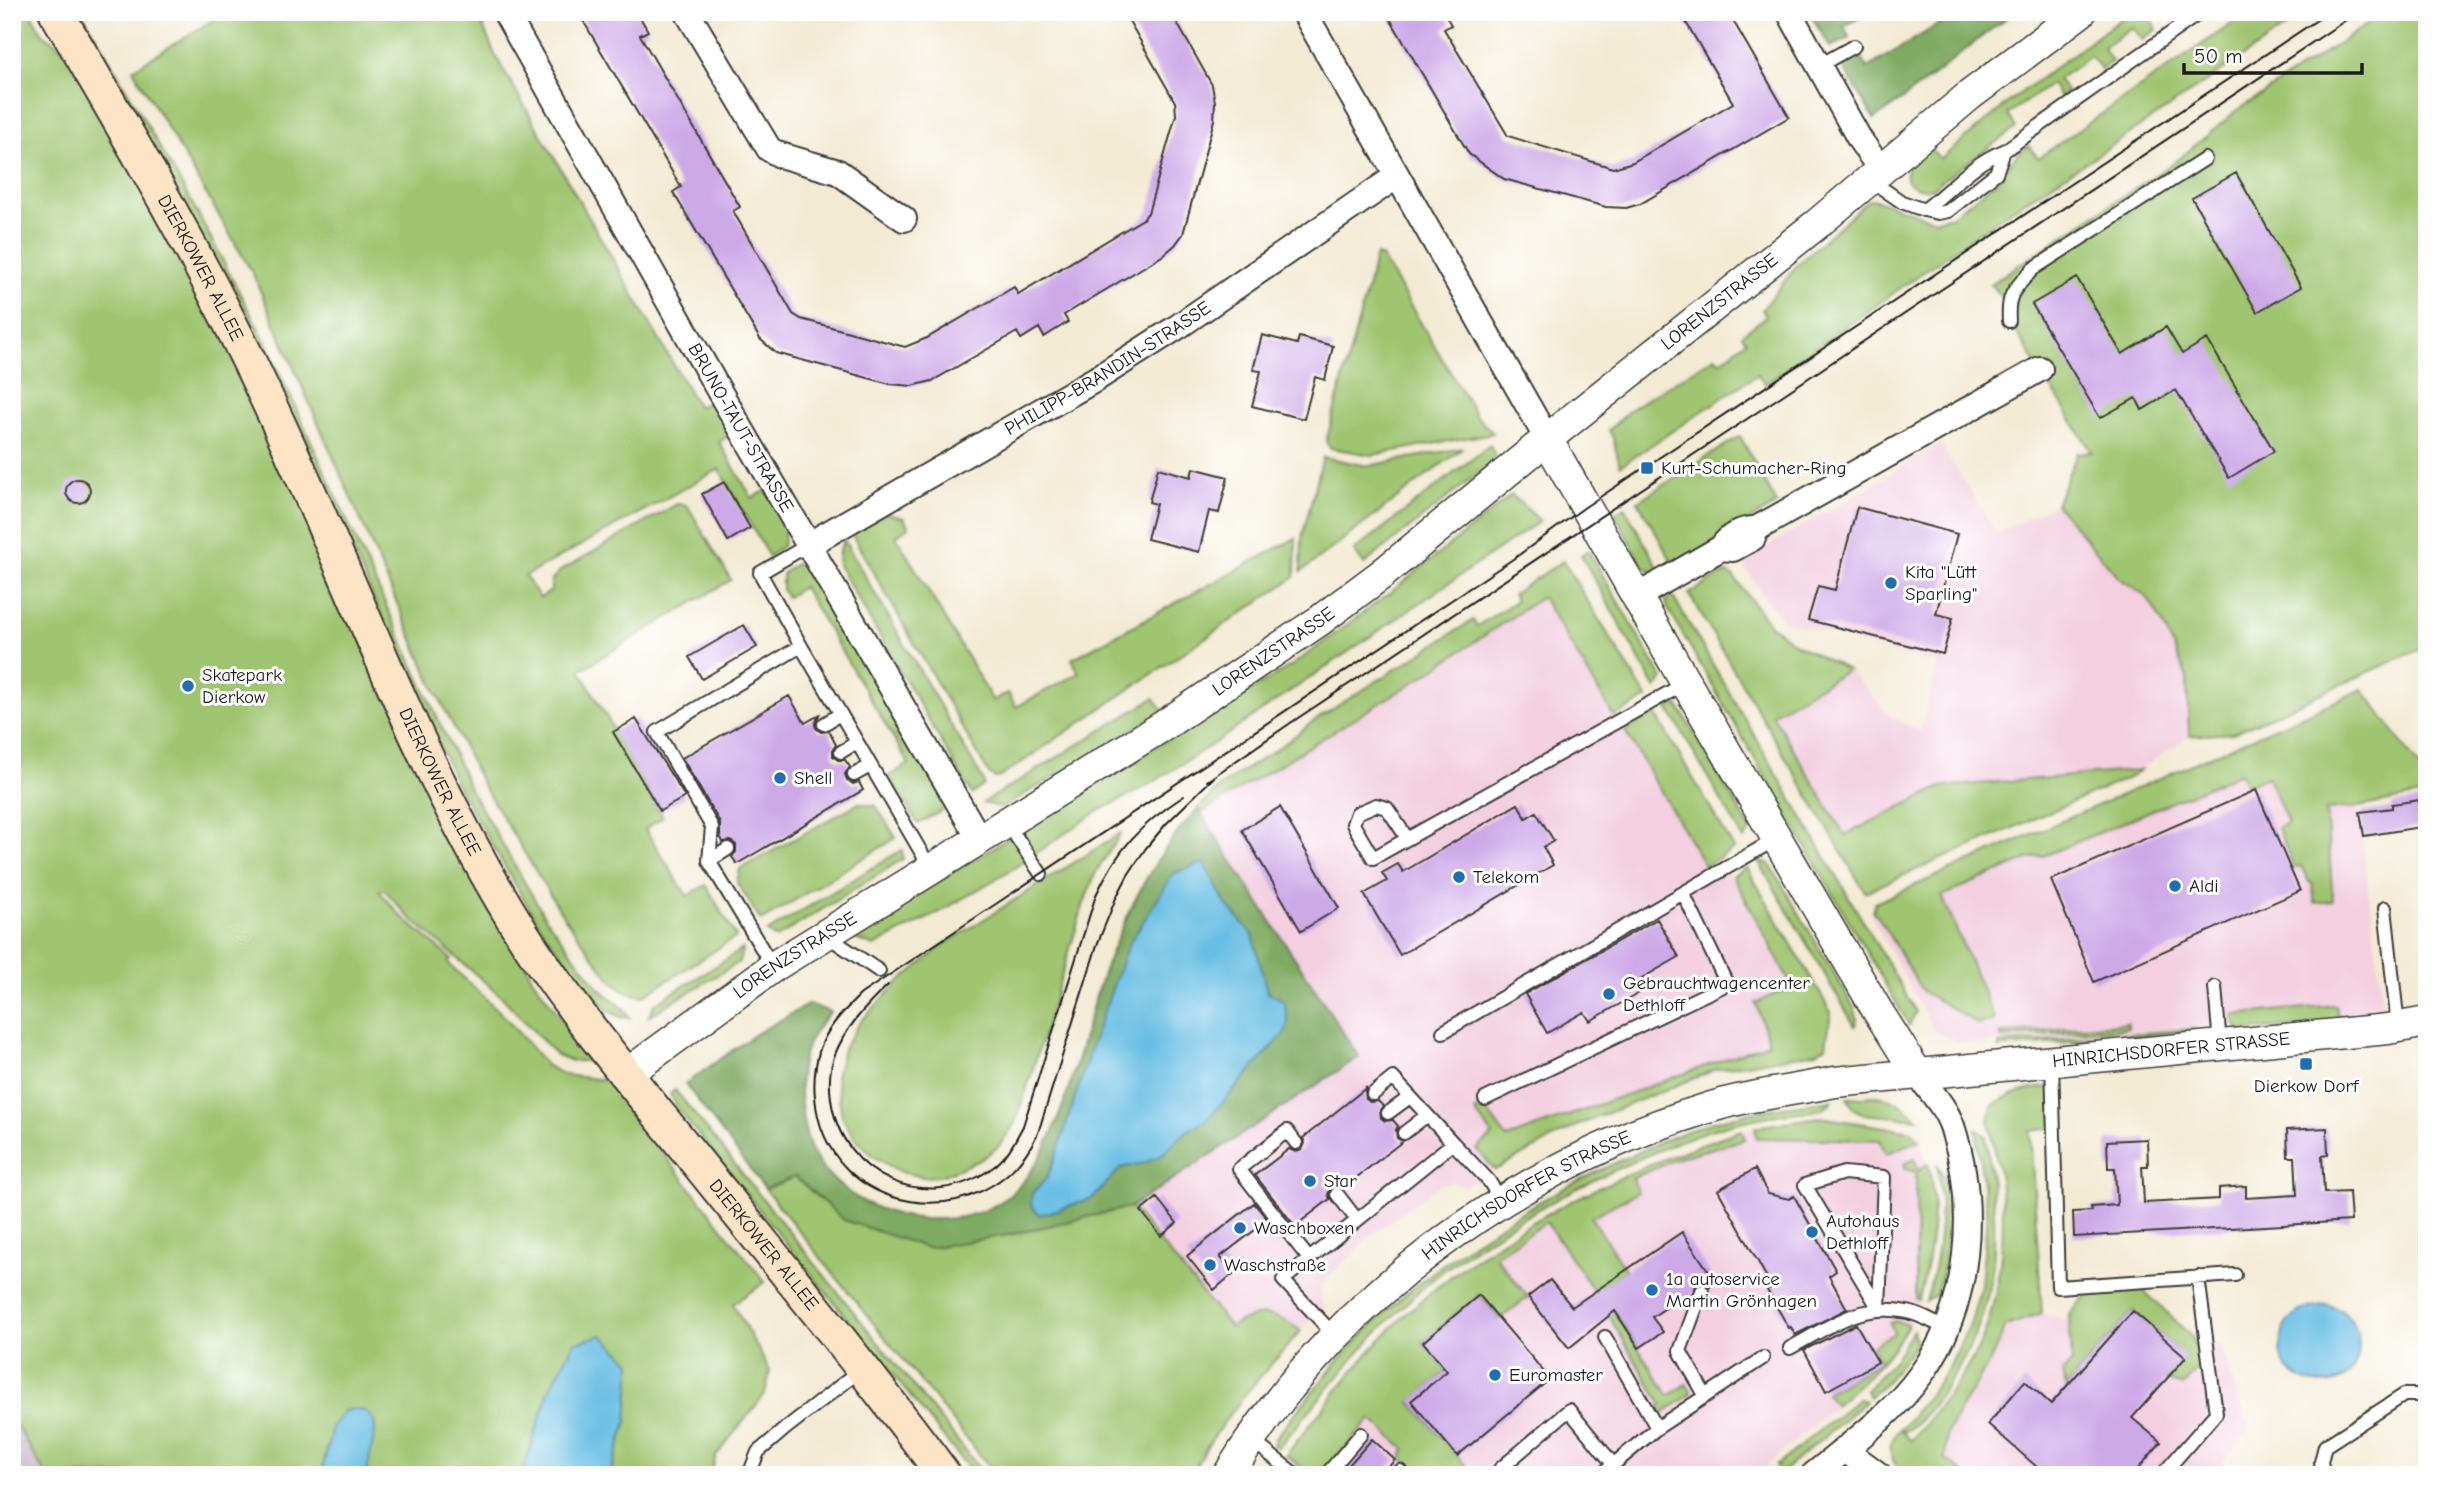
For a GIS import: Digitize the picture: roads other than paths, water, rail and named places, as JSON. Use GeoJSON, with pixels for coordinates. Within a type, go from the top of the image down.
{"type":"FeatureCollection","features":[{"type":"Feature","properties":{"kind":"main road","name":"DIERKOWER ALLEE"},"geometry":{"type":"LineString","coordinates":[[56,12],[163,195],[226,314],[303,476],[416,734],[468,839],[506,907],[542,965],[625,1075],[863,1368],[944,1475]]}},
{"type":"Feature","properties":{"kind":"street","name":"BRUNO-TAUT-STRASSE"},"geometry":{"type":"LineString","coordinates":[[505,12],[808,545],[980,840]]}},
{"type":"Feature","properties":{"kind":"street"},"geometry":{"type":"LineString","coordinates":[[687,12],[769,149],[780,155],[838,172],[904,219]]}},
{"type":"Feature","properties":{"kind":"street"},"geometry":{"type":"LineString","coordinates":[[1304,12],[1686,683],[1877,1010],[1917,1073],[1944,1109],[1952,1126],[1964,1194],[1965,1263],[1960,1290],[1947,1329],[1921,1375],[1884,1415],[1813,1475]]}},
{"type":"Feature","properties":{"kind":"street"},"geometry":{"type":"LineString","coordinates":[[1789,12],[1860,140],[1875,175]]}},
{"type":"Feature","properties":{"kind":"street","name":"LORENZSTRASSE"},"geometry":{"type":"LineString","coordinates":[[625,1075],[773,967],[1163,726],[1319,621],[1382,574],[1875,175],[1969,95],[2081,12]]}},
{"type":"Feature","properties":{"kind":"street","name":"PHILIPP-BRANDIN-STRASSE"},"geometry":{"type":"LineString","coordinates":[[808,545],[1096,379],[1179,326],[1397,176]]}},
{"type":"Feature","properties":{"kind":"street"},"geometry":{"type":"LineString","coordinates":[[1636,597],[1721,548],[1733,549],[1753,538],[1756,529],[2040,369]]}},
{"type":"Feature","properties":{"kind":"street","name":"HINRICHSDORFER STRASSE"},"geometry":{"type":"LineString","coordinates":[[1228,1475],[1250,1438],[1335,1336],[1406,1271],[1501,1201],[1614,1143],[1705,1108],[1790,1089],[1917,1073],[2412,1025]]}},
{"type":"Feature","properties":{"kind":"street"},"geometry":{"type":"LineString","coordinates":[[1844,1450],[1879,1475]]}},
{"type":"Feature","properties":{"kind":"lane"},"geometry":{"type":"LineString","coordinates":[[1875,175],[1902,202],[1924,210],[1986,158],[2004,151],[2201,12]]}},
{"type":"Feature","properties":{"kind":"lane"},"geometry":{"type":"LineString","coordinates":[[1820,65],[1854,46]]}},
{"type":"Feature","properties":{"kind":"lane"},"geometry":{"type":"LineString","coordinates":[[2009,321],[2007,302],[2033,269],[2205,159]]}},
{"type":"Feature","properties":{"kind":"lane"},"geometry":{"type":"LineString","coordinates":[[808,545],[760,573],[931,869]]}},
{"type":"Feature","properties":{"kind":"lane"},"geometry":{"type":"LineString","coordinates":[[773,967],[709,860],[713,826],[657,732],[801,646]]}},
{"type":"Feature","properties":{"kind":"lane"},"geometry":{"type":"LineString","coordinates":[[1407,838],[1387,808],[1376,805],[1357,813],[1353,824],[1373,858],[1686,683]]}},
{"type":"Feature","properties":{"kind":"lane"},"geometry":{"type":"LineString","coordinates":[[824,724],[840,714]]}},
{"type":"Feature","properties":{"kind":"lane"},"geometry":{"type":"LineString","coordinates":[[841,752],[857,742]]}},
{"type":"Feature","properties":{"kind":"lane"},"geometry":{"type":"LineString","coordinates":[[854,775],[870,766]]}},
{"type":"Feature","properties":{"kind":"lane"},"geometry":{"type":"LineString","coordinates":[[1006,823],[1041,874]]}},
{"type":"Feature","properties":{"kind":"lane"},"geometry":{"type":"LineString","coordinates":[[1443,1032],[1778,838]]}},
{"type":"Feature","properties":{"kind":"lane"},"geometry":{"type":"LineString","coordinates":[[709,860],[728,849]]}},
{"type":"Feature","properties":{"kind":"lane"},"geometry":{"type":"LineString","coordinates":[[1485,1100],[1727,984],[1683,893]]}},
{"type":"Feature","properties":{"kind":"lane"},"geometry":{"type":"LineString","coordinates":[[2385,908],[2412,1025]]}},
{"type":"Feature","properties":{"kind":"lane"},"geometry":{"type":"LineString","coordinates":[[826,935],[879,971]]}},
{"type":"Feature","properties":{"kind":"lane"},"geometry":{"type":"LineString","coordinates":[[2216,986],[2220,1044]]}},
{"type":"Feature","properties":{"kind":"lane"},"geometry":{"type":"LineString","coordinates":[[2052,1061],[2058,1287],[2235,1275]]}},
{"type":"Feature","properties":{"kind":"lane"},"geometry":{"type":"LineString","coordinates":[[1373,1094],[1393,1078],[1489,1181],[1501,1201]]}},
{"type":"Feature","properties":{"kind":"lane"},"geometry":{"type":"LineString","coordinates":[[1388,1114],[1410,1097]]}},
{"type":"Feature","properties":{"kind":"lane"},"geometry":{"type":"LineString","coordinates":[[1404,1133],[1426,1116]]}},
{"type":"Feature","properties":{"kind":"lane"},"geometry":{"type":"LineString","coordinates":[[1296,1143],[1287,1131],[1239,1169],[1309,1259]]}},
{"type":"Feature","properties":{"kind":"lane"},"geometry":{"type":"LineString","coordinates":[[1335,1336],[1283,1280],[1453,1143]]}},
{"type":"Feature","properties":{"kind":"lane"},"geometry":{"type":"LineString","coordinates":[[1844,1173],[1884,1177],[1879,1309],[1805,1185],[1844,1173]]}},
{"type":"Feature","properties":{"kind":"lane"},"geometry":{"type":"LineString","coordinates":[[1336,1194],[1357,1220]]}},
{"type":"Feature","properties":{"kind":"lane"},"geometry":{"type":"LineString","coordinates":[[2162,1475],[2216,1413],[2198,1277]]}},
{"type":"Feature","properties":{"kind":"lane"},"geometry":{"type":"LineString","coordinates":[[1702,1292],[1680,1351],[1705,1395]]}},
{"type":"Feature","properties":{"kind":"lane"},"geometry":{"type":"LineString","coordinates":[[1790,1348],[1860,1311],[1879,1309],[1908,1312],[1947,1329]]}},
{"type":"Feature","properties":{"kind":"lane"},"geometry":{"type":"LineString","coordinates":[[1605,1337],[1657,1428]]}},
{"type":"Feature","properties":{"kind":"lane"},"geometry":{"type":"LineString","coordinates":[[1601,1475],[1657,1428],[1763,1358]]}},
{"type":"Feature","properties":{"kind":"lane"},"geometry":{"type":"LineString","coordinates":[[749,1475],[758,1452],[863,1368]]}},
{"type":"Feature","properties":{"kind":"lane"},"geometry":{"type":"LineString","coordinates":[[2324,1475],[2321,1462],[2325,1446],[2404,1395],[2427,1395]]}},
{"type":"Feature","properties":{"kind":"lane"},"geometry":{"type":"LineString","coordinates":[[1504,1475],[1500,1469],[1569,1410],[1613,1464]]}},
{"type":"Feature","properties":{"kind":"lane"},"geometry":{"type":"LineString","coordinates":[[1326,1475],[1361,1434]]}},
{"type":"Feature","properties":{"kind":"lane"},"geometry":{"type":"LineString","coordinates":[[1250,1438],[1296,1475]]}},
{"type":"Feature","properties":{"kind":"water"},"geometry":{"type":"Polygon","coordinates":[[[1204,863],[1226,904],[1253,935],[1267,992],[1284,1001],[1288,1023],[1285,1033],[1206,1121],[1187,1131],[1160,1156],[1121,1168],[1092,1199],[1040,1215],[1031,1205],[1032,1193],[1047,1178],[1056,1156],[1128,945],[1174,873],[1204,863]]]}},
{"type":"Feature","properties":{"kind":"water"},"geometry":{"type":"Polygon","coordinates":[[[2327,1304],[2351,1320],[2359,1343],[2357,1360],[2349,1374],[2325,1384],[2307,1381],[2292,1373],[2282,1360],[2280,1345],[2284,1328],[2294,1315],[2327,1304]]]}},
{"type":"Feature","properties":{"kind":"water"},"geometry":{"type":"Polygon","coordinates":[[[602,1335],[631,1362],[627,1421],[610,1475],[522,1475],[549,1391],[574,1343],[602,1335]]]}},
{"type":"Feature","properties":{"kind":"water"},"geometry":{"type":"Polygon","coordinates":[[[344,1411],[366,1411],[374,1421],[375,1432],[366,1475],[321,1475],[332,1427],[344,1411]]]}},
{"type":"Feature","properties":{"kind":"tram line"},"geometry":{"type":"LineString","coordinates":[[1214,777],[1166,824],[1146,848],[1116,898],[1097,945],[1038,1133],[1014,1168],[983,1190],[948,1201],[911,1201],[877,1190],[847,1169],[825,1138],[815,1097],[815,1075],[824,1039],[841,1015],[861,994],[1516,557],[1585,507],[2329,12]]}},
{"type":"Feature","properties":{"kind":"tram line"},"geometry":{"type":"LineString","coordinates":[[1207,781],[2358,12]]}},
{"type":"Feature","properties":{"kind":"tram line"},"geometry":{"type":"LineString","coordinates":[[888,985],[850,1027],[834,1057],[830,1088],[838,1126],[851,1149],[869,1168],[891,1180],[916,1187],[941,1188],[967,1182],[1002,1159],[1023,1126],[1096,895],[1104,878],[1132,838],[1184,796]]}},
{"type":"Feature","properties":{"kind":"place","name":"Kurt-Schumacher-Ring"},"geometry":{"type":"Point","coordinates":[1647,468]}},
{"type":"Feature","properties":{"kind":"place","name":"Kita \"Lütt Sparling\""},"geometry":{"type":"Point","coordinates":[1891,583]}},
{"type":"Feature","properties":{"kind":"place","name":"Skatepark Dierkow"},"geometry":{"type":"Point","coordinates":[188,686]}},
{"type":"Feature","properties":{"kind":"place","name":"Shell"},"geometry":{"type":"Point","coordinates":[780,778]}},
{"type":"Feature","properties":{"kind":"place","name":"Telekom"},"geometry":{"type":"Point","coordinates":[1459,877]}},
{"type":"Feature","properties":{"kind":"place","name":"Aldi"},"geometry":{"type":"Point","coordinates":[2175,886]}},
{"type":"Feature","properties":{"kind":"place","name":"Gebrauchtwagencenter Dethloff"},"geometry":{"type":"Point","coordinates":[1609,994]}},
{"type":"Feature","properties":{"kind":"place","name":"Dierkow Dorf"},"geometry":{"type":"Point","coordinates":[2306,1064]}},
{"type":"Feature","properties":{"kind":"place","name":"Star"},"geometry":{"type":"Point","coordinates":[1310,1181]}},
{"type":"Feature","properties":{"kind":"place","name":"Waschboxen"},"geometry":{"type":"Point","coordinates":[1240,1228]}},
{"type":"Feature","properties":{"kind":"place","name":"Autohaus Dethloff"},"geometry":{"type":"Point","coordinates":[1812,1232]}},
{"type":"Feature","properties":{"kind":"place","name":"Waschstraße"},"geometry":{"type":"Point","coordinates":[1210,1265]}},
{"type":"Feature","properties":{"kind":"place","name":"1a autoservice Martin Grönhagen"},"geometry":{"type":"Point","coordinates":[1652,1290]}},
{"type":"Feature","properties":{"kind":"place","name":"Euromaster"},"geometry":{"type":"Point","coordinates":[1495,1375]}}]}
